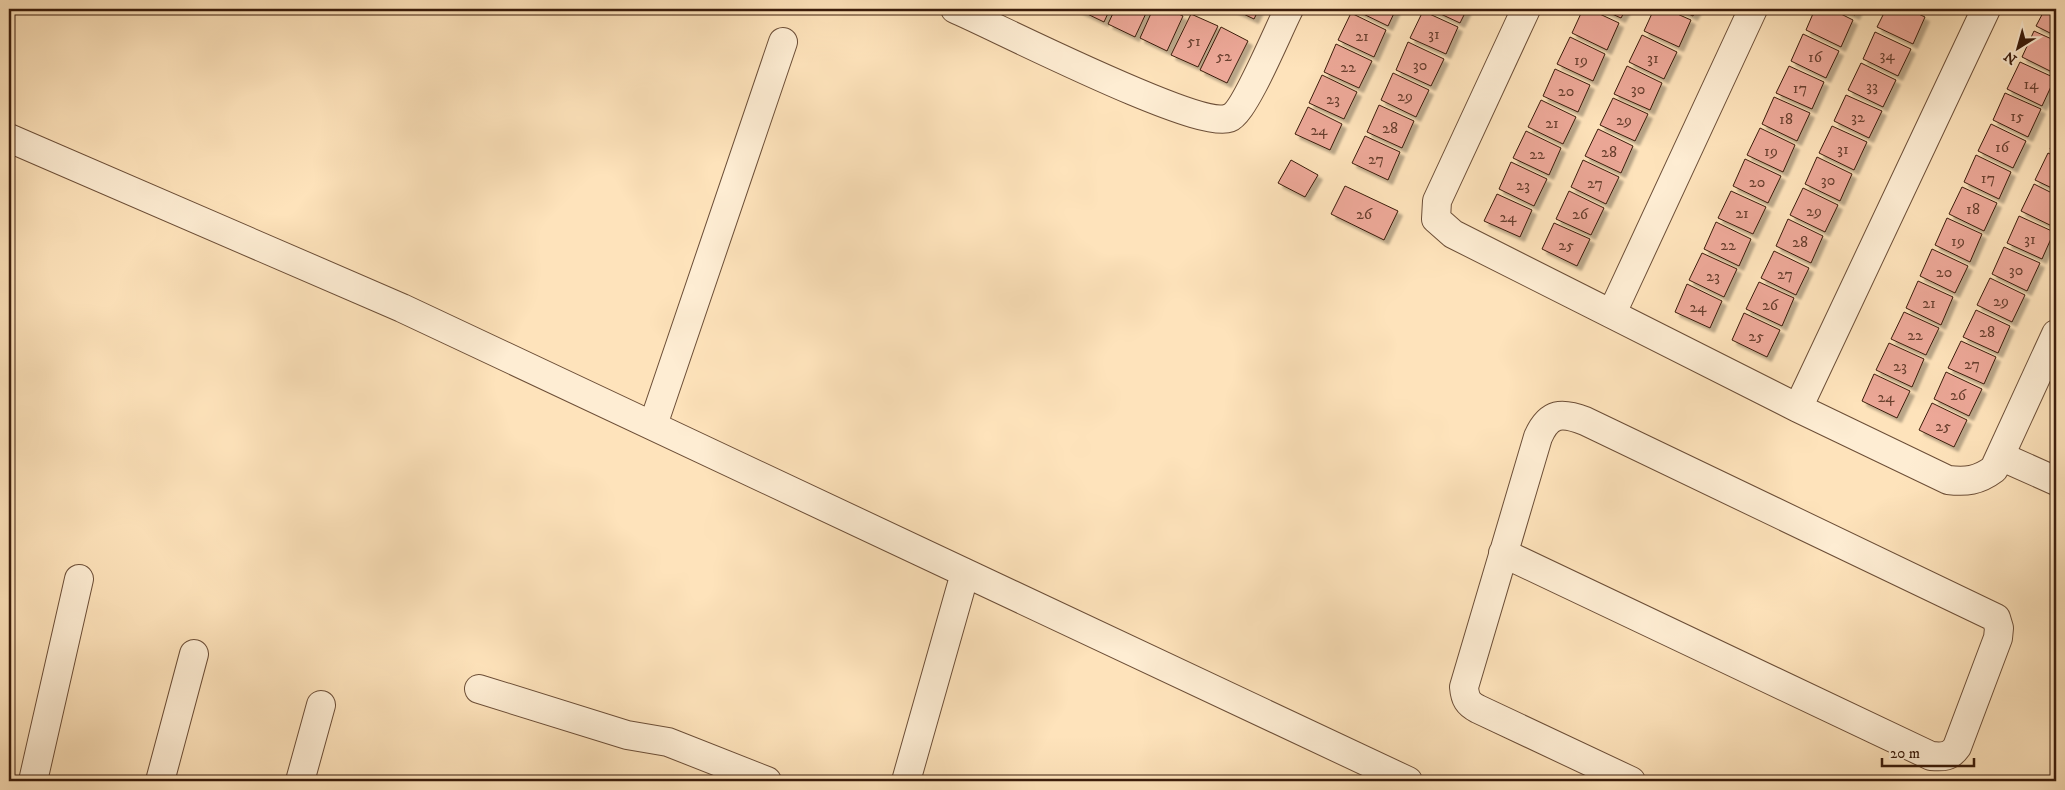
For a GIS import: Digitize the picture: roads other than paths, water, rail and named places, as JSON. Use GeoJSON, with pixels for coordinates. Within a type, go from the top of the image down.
{"type":"FeatureCollection","features":[{"type":"Feature","properties":{"kind":"street"},"geometry":{"type":"LineString","coordinates":[[955,9],[1091,72],[1194,114],[1218,119],[1228,118],[1233,115],[1245,100],[1289,9]]}},
{"type":"Feature","properties":{"kind":"street"},"geometry":{"type":"LineString","coordinates":[[1526,9],[1437,201],[1436,219],[1453,234],[1798,408],[1948,480],[1964,482],[1982,478],[1994,469],[2056,334]]}},
{"type":"Feature","properties":{"kind":"street"},"geometry":{"type":"LineString","coordinates":[[1612,313],[1753,9]]}},
{"type":"Feature","properties":{"kind":"street"},"geometry":{"type":"LineString","coordinates":[[1798,408],[1986,9]]}},
{"type":"Feature","properties":{"kind":"street"},"geometry":{"type":"LineString","coordinates":[[654,425],[782,42]]}},
{"type":"Feature","properties":{"kind":"street"},"geometry":{"type":"LineString","coordinates":[[9,138],[402,308],[1408,781]]}},
{"type":"Feature","properties":{"kind":"street"},"geometry":{"type":"LineString","coordinates":[[1503,553],[1931,756],[1944,757],[1952,754],[1957,747],[1998,638],[1999,628],[1996,618],[1987,612],[1568,414],[1555,416],[1542,426],[1503,553],[1464,687],[1465,697],[1478,710],[1631,781]]}},
{"type":"Feature","properties":{"kind":"street"},"geometry":{"type":"LineString","coordinates":[[2000,456],[2056,482]]}},
{"type":"Feature","properties":{"kind":"street"},"geometry":{"type":"LineString","coordinates":[[906,781],[965,573]]}},
{"type":"Feature","properties":{"kind":"street"},"geometry":{"type":"LineString","coordinates":[[33,781],[79,580]]}},
{"type":"Feature","properties":{"kind":"street"},"geometry":{"type":"LineString","coordinates":[[160,781],[194,654]]}},
{"type":"Feature","properties":{"kind":"street"},"geometry":{"type":"LineString","coordinates":[[478,689],[627,735],[668,742],[767,781]]}},
{"type":"Feature","properties":{"kind":"street"},"geometry":{"type":"LineString","coordinates":[[300,781],[321,705]]}}]}
